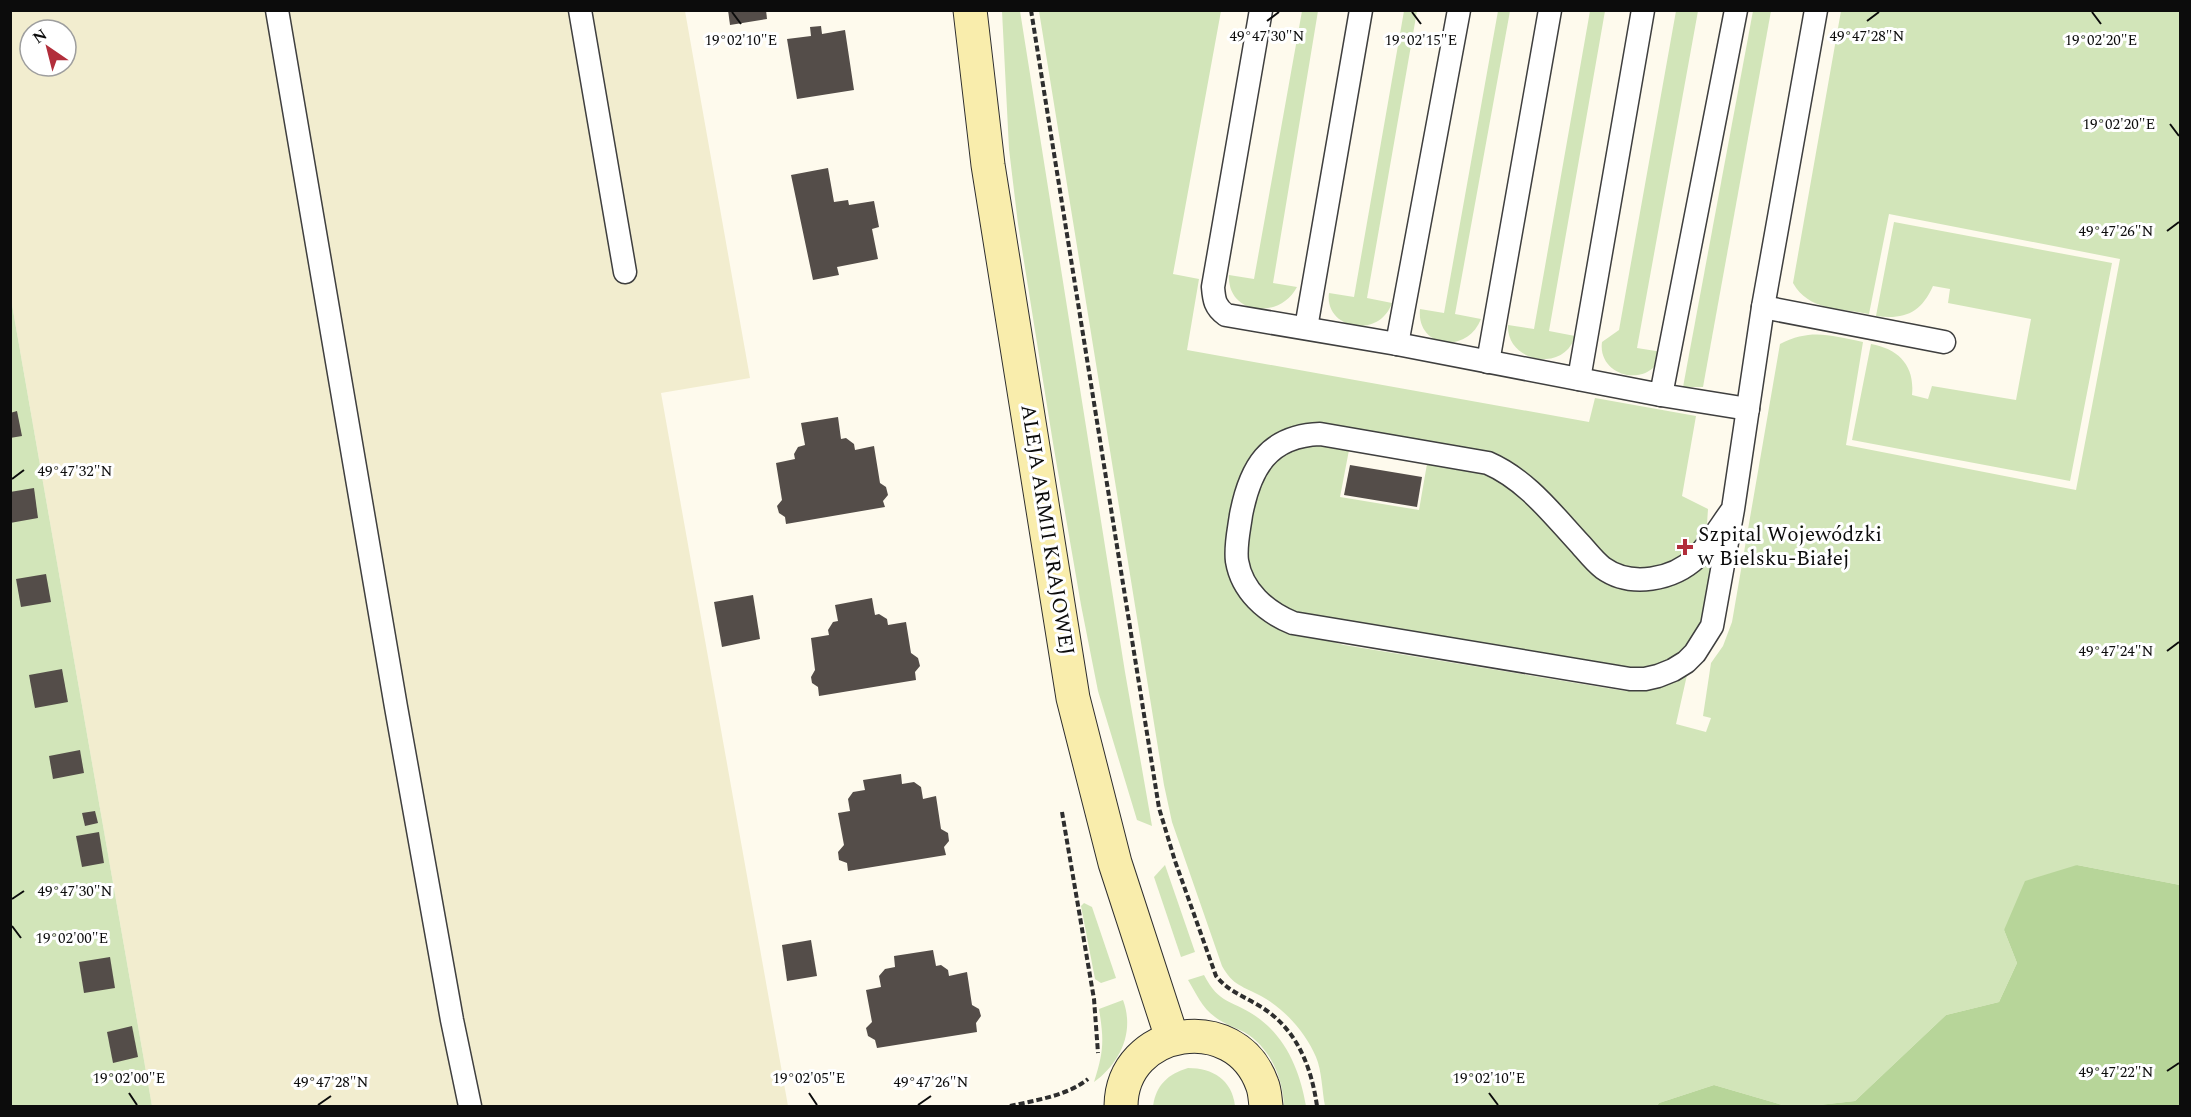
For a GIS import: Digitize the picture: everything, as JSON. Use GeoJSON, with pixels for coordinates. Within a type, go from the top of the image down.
{"type":"FeatureCollection","features":[{"type":"Feature","properties":{"kind":"street","name":"ALEJA ARMII KRAJOWEJ"},"geometry":{"type":"LineString","coordinates":[[970,10],[988,165],[1073,698],[1115,863],[1172,1038]]}},
{"type":"Feature","properties":{"kind":"street"},"geometry":{"type":"LineString","coordinates":[[1121,1107],[1121,1097],[1127,1078],[1138,1060],[1154,1047],[1172,1038],[1195,1035],[1216,1039],[1236,1049],[1252,1065],[1263,1084],[1266,1107]]}},
{"type":"Feature","properties":{"kind":"lane"},"geometry":{"type":"LineString","coordinates":[[276,10],[396,707],[452,1020],[470,1107]]}},
{"type":"Feature","properties":{"kind":"lane"},"geometry":{"type":"LineString","coordinates":[[579,10],[625,272]]}},
{"type":"Feature","properties":{"kind":"lane"},"geometry":{"type":"LineString","coordinates":[[1262,10],[1213,287],[1214,300],[1218,309],[1226,315],[1748,409]]}},
{"type":"Feature","properties":{"kind":"lane"},"geometry":{"type":"LineString","coordinates":[[1306,328],[1361,10]]}},
{"type":"Feature","properties":{"kind":"lane"},"geometry":{"type":"LineString","coordinates":[[1397,344],[1459,10]]}},
{"type":"Feature","properties":{"kind":"lane"},"geometry":{"type":"LineString","coordinates":[[1488,362],[1550,10]]}},
{"type":"Feature","properties":{"kind":"lane"},"geometry":{"type":"LineString","coordinates":[[1579,379],[1643,10]]}},
{"type":"Feature","properties":{"kind":"lane"},"geometry":{"type":"LineString","coordinates":[[1661,395],[1736,10]]}},
{"type":"Feature","properties":{"kind":"lane"},"geometry":{"type":"LineString","coordinates":[[1733,509],[1695,559],[1667,574],[1640,580],[1628,579],[1603,568],[1525,485],[1501,469],[1488,464],[1320,434],[1306,435],[1279,445],[1266,454],[1257,465],[1244,498],[1237,560],[1240,574],[1256,598],[1278,617],[1293,623],[1630,679],[1645,679],[1672,670],[1686,662],[1704,641],[1712,626],[1733,509],[1763,308],[1816,10]]}},
{"type":"Feature","properties":{"kind":"lane"},"geometry":{"type":"LineString","coordinates":[[1763,308],[1944,342]]}},
{"type":"Feature","properties":{"kind":"path"},"geometry":{"type":"LineString","coordinates":[[1031,10],[1163,823],[1216,976],[1233,992],[1275,1016],[1291,1034],[1306,1061],[1317,1107]]}},
{"type":"Feature","properties":{"kind":"path"},"geometry":{"type":"LineString","coordinates":[[1094,999],[1099,1045],[1098,1058]]}},
{"type":"Feature","properties":{"kind":"path"},"geometry":{"type":"LineString","coordinates":[[1010,1107],[1080,1086],[1092,1074]]}},
{"type":"Feature","properties":{"kind":"shaded area"},"geometry":{"type":"Polygon","coordinates":[[[10,11],[685,11],[750,378],[661,393],[788,1106],[152,1106],[11,299],[10,11]]]}},
{"type":"Feature","properties":{"kind":"green space"},"geometry":{"type":"Polygon","coordinates":[[[1002,11],[1020,11],[1125,672],[1152,826],[1137,820],[1098,691],[1081,605],[1018,224],[1009,149],[1002,11]]]}},
{"type":"Feature","properties":{"kind":"green space"},"geometry":{"type":"Polygon","coordinates":[[[1039,11],[1221,11],[1173,274],[1199,279],[1187,350],[1589,422],[1595,398],[1696,416],[1682,496],[1708,509],[1707,524],[1695,546],[1664,568],[1619,569],[1508,463],[1269,440],[1251,456],[1239,479],[1232,506],[1227,562],[1297,632],[1344,645],[1625,691],[1651,690],[1687,675],[1676,724],[1706,732],[1711,718],[1703,716],[1711,663],[1723,646],[1732,622],[1780,344],[1791,339],[1812,335],[1863,342],[1846,445],[2076,490],[2120,259],[1889,214],[1869,314],[1826,307],[1807,299],[1793,283],[1841,11],[2180,11],[2180,885],[2077,865],[2004,930],[2017,963],[1999,1002],[1946,1015],[1855,1101],[1786,1106],[1714,1085],[1659,1103],[1657,1106],[1325,1106],[1318,1063],[1312,1048],[1300,1030],[1270,1001],[1234,982],[1222,966],[1172,822],[1164,785],[1039,11]]]}},
{"type":"Feature","properties":{"kind":"green space"},"geometry":{"type":"Polygon","coordinates":[[[1302,11],[1318,11],[1273,283],[1297,287],[1289,298],[1279,305],[1256,308],[1245,305],[1236,298],[1231,288],[1229,275],[1254,279],[1302,11]]]}},
{"type":"Feature","properties":{"kind":"green space"},"geometry":{"type":"Polygon","coordinates":[[[1404,11],[1417,11],[1367,298],[1392,303],[1385,315],[1376,322],[1365,326],[1354,325],[1343,322],[1335,315],[1330,305],[1329,293],[1354,297],[1404,11]]]}},
{"type":"Feature","properties":{"kind":"green space"},"geometry":{"type":"Polygon","coordinates":[[[1498,11],[1510,11],[1455,314],[1481,319],[1474,331],[1465,338],[1454,342],[1444,342],[1434,339],[1426,332],[1421,322],[1420,309],[1444,313],[1498,11]]]}},
{"type":"Feature","properties":{"kind":"green space"},"geometry":{"type":"Polygon","coordinates":[[[1590,11],[1605,11],[1549,331],[1575,336],[1569,348],[1560,355],[1549,359],[1537,359],[1516,348],[1510,338],[1508,325],[1534,329],[1590,11]]]}},
{"type":"Feature","properties":{"kind":"green space"},"geometry":{"type":"Polygon","coordinates":[[[1676,11],[1698,11],[1637,348],[1662,352],[1657,364],[1648,372],[1627,375],[1616,371],[1608,364],[1603,354],[1602,342],[1619,330],[1676,11]]]}},
{"type":"Feature","properties":{"kind":"green space"},"geometry":{"type":"Polygon","coordinates":[[[1753,11],[1771,11],[1703,387],[1683,387],[1753,11]]]}},
{"type":"Feature","properties":{"kind":"green space"},"geometry":{"type":"Polygon","coordinates":[[[1894,222],[2112,263],[2070,481],[1852,440],[1871,344],[1890,350],[1903,360],[1911,376],[1912,395],[1928,399],[1932,386],[2016,400],[2031,319],[1948,303],[1950,289],[1933,286],[1923,303],[1910,313],[1895,317],[1876,316],[1894,222]]]}},
{"type":"Feature","properties":{"kind":"green space"},"geometry":{"type":"Polygon","coordinates":[[[11,299],[152,1106],[11,1106],[11,299]]]}},
{"type":"Feature","properties":{"kind":"green space"},"geometry":{"type":"Polygon","coordinates":[[[1320,443],[1349,450],[1340,497],[1419,510],[1427,464],[1479,469],[1508,482],[1611,584],[1716,548],[1701,627],[1688,644],[1671,658],[1649,668],[1628,670],[1309,618],[1278,606],[1254,582],[1245,548],[1249,521],[1264,471],[1290,449],[1320,443]]]}},
{"type":"Feature","properties":{"kind":"green space"},"geometry":{"type":"Polygon","coordinates":[[[1165,865],[1195,952],[1181,957],[1154,877],[1165,865]]]}},
{"type":"Feature","properties":{"kind":"green space"},"geometry":{"type":"Polygon","coordinates":[[[2077,865],[2180,885],[2180,1106],[1810,1106],[1855,1101],[1946,1015],[1999,1002],[2017,963],[2004,930],[2025,881],[2077,865]]]}},
{"type":"Feature","properties":{"kind":"green space"},"geometry":{"type":"Polygon","coordinates":[[[1084,903],[1092,907],[1116,978],[1101,983],[1095,979],[1081,906],[1084,903]]]}},
{"type":"Feature","properties":{"kind":"green space"},"geometry":{"type":"Polygon","coordinates":[[[1204,975],[1221,997],[1254,1015],[1275,1033],[1290,1055],[1300,1080],[1306,1106],[1284,1106],[1278,1074],[1261,1046],[1244,1032],[1225,1024],[1203,1005],[1188,980],[1204,975]]]}},
{"type":"Feature","properties":{"kind":"green space"},"geometry":{"type":"Polygon","coordinates":[[[1123,1000],[1127,1024],[1123,1046],[1111,1066],[1094,1082],[1102,1046],[1099,1009],[1123,1000]]]}},
{"type":"Feature","properties":{"kind":"green space"},"geometry":{"type":"Polygon","coordinates":[[[1188,1068],[1205,1070],[1220,1077],[1230,1089],[1235,1106],[1153,1106],[1157,1092],[1164,1081],[1188,1068]]]}},
{"type":"Feature","properties":{"kind":"green space"},"geometry":{"type":"Polygon","coordinates":[[[1714,1085],[1786,1106],[1657,1106],[1659,1103],[1714,1085]]]}},
{"type":"Feature","properties":{"kind":"building"},"geometry":{"type":"Polygon","coordinates":[[[728,10],[766,10],[767,19],[730,25],[728,10]]]}},
{"type":"Feature","properties":{"kind":"building"},"geometry":{"type":"Polygon","coordinates":[[[821,26],[822,34],[845,30],[854,90],[797,99],[787,39],[811,36],[810,27],[821,26]]]}},
{"type":"Feature","properties":{"kind":"building"},"geometry":{"type":"Polygon","coordinates":[[[828,168],[834,202],[848,200],[849,205],[874,201],[879,227],[872,229],[878,259],[837,267],[839,275],[813,280],[791,175],[828,168]]]}},
{"type":"Feature","properties":{"kind":"building"},"geometry":{"type":"Polygon","coordinates":[[[17,411],[22,436],[10,438],[10,413],[17,411]]]}},
{"type":"Feature","properties":{"kind":"building"},"geometry":{"type":"Polygon","coordinates":[[[838,417],[841,439],[846,438],[854,444],[855,450],[874,446],[880,483],[886,487],[888,495],[883,501],[885,507],[786,524],[785,517],[779,513],[777,506],[782,500],[776,463],[795,459],[794,454],[798,447],[805,445],[801,423],[838,417]]]}},
{"type":"Feature","properties":{"kind":"building"},"geometry":{"type":"Polygon","coordinates":[[[1350,465],[1422,477],[1417,507],[1344,495],[1350,465]]]}},
{"type":"Feature","properties":{"kind":"building"},"geometry":{"type":"Polygon","coordinates":[[[34,488],[38,518],[10,523],[10,492],[34,488]]]}},
{"type":"Feature","properties":{"kind":"building"},"geometry":{"type":"Polygon","coordinates":[[[46,574],[51,602],[21,607],[16,579],[46,574]]]}},
{"type":"Feature","properties":{"kind":"building"},"geometry":{"type":"Polygon","coordinates":[[[753,595],[760,639],[722,647],[714,602],[753,595]]]}},
{"type":"Feature","properties":{"kind":"building"},"geometry":{"type":"Polygon","coordinates":[[[872,598],[875,615],[879,614],[887,619],[888,625],[906,622],[911,653],[918,658],[920,666],[915,672],[916,680],[819,696],[818,687],[812,683],[811,677],[815,670],[811,638],[829,635],[828,630],[833,622],[838,621],[835,605],[872,598]]]}},
{"type":"Feature","properties":{"kind":"building"},"geometry":{"type":"Polygon","coordinates":[[[62,669],[68,702],[35,708],[29,675],[62,669]]]}},
{"type":"Feature","properties":{"kind":"building"},"geometry":{"type":"Polygon","coordinates":[[[80,750],[84,773],[53,779],[49,756],[80,750]]]}},
{"type":"Feature","properties":{"kind":"building"},"geometry":{"type":"Polygon","coordinates":[[[901,774],[902,784],[914,782],[921,787],[923,799],[936,796],[941,829],[948,833],[949,841],[944,847],[946,855],[848,871],[847,863],[839,860],[838,852],[844,845],[838,813],[850,811],[848,799],[853,792],[865,790],[863,780],[901,774]]]}},
{"type":"Feature","properties":{"kind":"building"},"geometry":{"type":"Polygon","coordinates":[[[95,811],[98,823],[85,826],[82,813],[95,811]]]}},
{"type":"Feature","properties":{"kind":"building"},"geometry":{"type":"Polygon","coordinates":[[[99,832],[104,863],[82,867],[76,836],[99,832]]]}},
{"type":"Feature","properties":{"kind":"building"},"geometry":{"type":"Polygon","coordinates":[[[811,940],[817,976],[787,981],[782,945],[811,940]]]}},
{"type":"Feature","properties":{"kind":"building"},"geometry":{"type":"Polygon","coordinates":[[[933,950],[936,966],[941,965],[948,970],[949,976],[967,972],[972,1005],[979,1009],[981,1016],[976,1023],[977,1032],[877,1048],[875,1040],[868,1036],[866,1028],[872,1022],[866,990],[881,987],[879,976],[885,969],[895,967],[894,956],[933,950]]]}},
{"type":"Feature","properties":{"kind":"building"},"geometry":{"type":"Polygon","coordinates":[[[110,957],[115,988],[84,993],[79,962],[110,957]]]}},
{"type":"Feature","properties":{"kind":"building"},"geometry":{"type":"Polygon","coordinates":[[[132,1026],[138,1057],[113,1063],[107,1032],[132,1026]]]}},
{"type":"Feature","properties":{"kind":"place","name":"Szpital Wojewódzki w Bielsku-Białej"},"geometry":{"type":"Point","coordinates":[1685,547]}}]}
